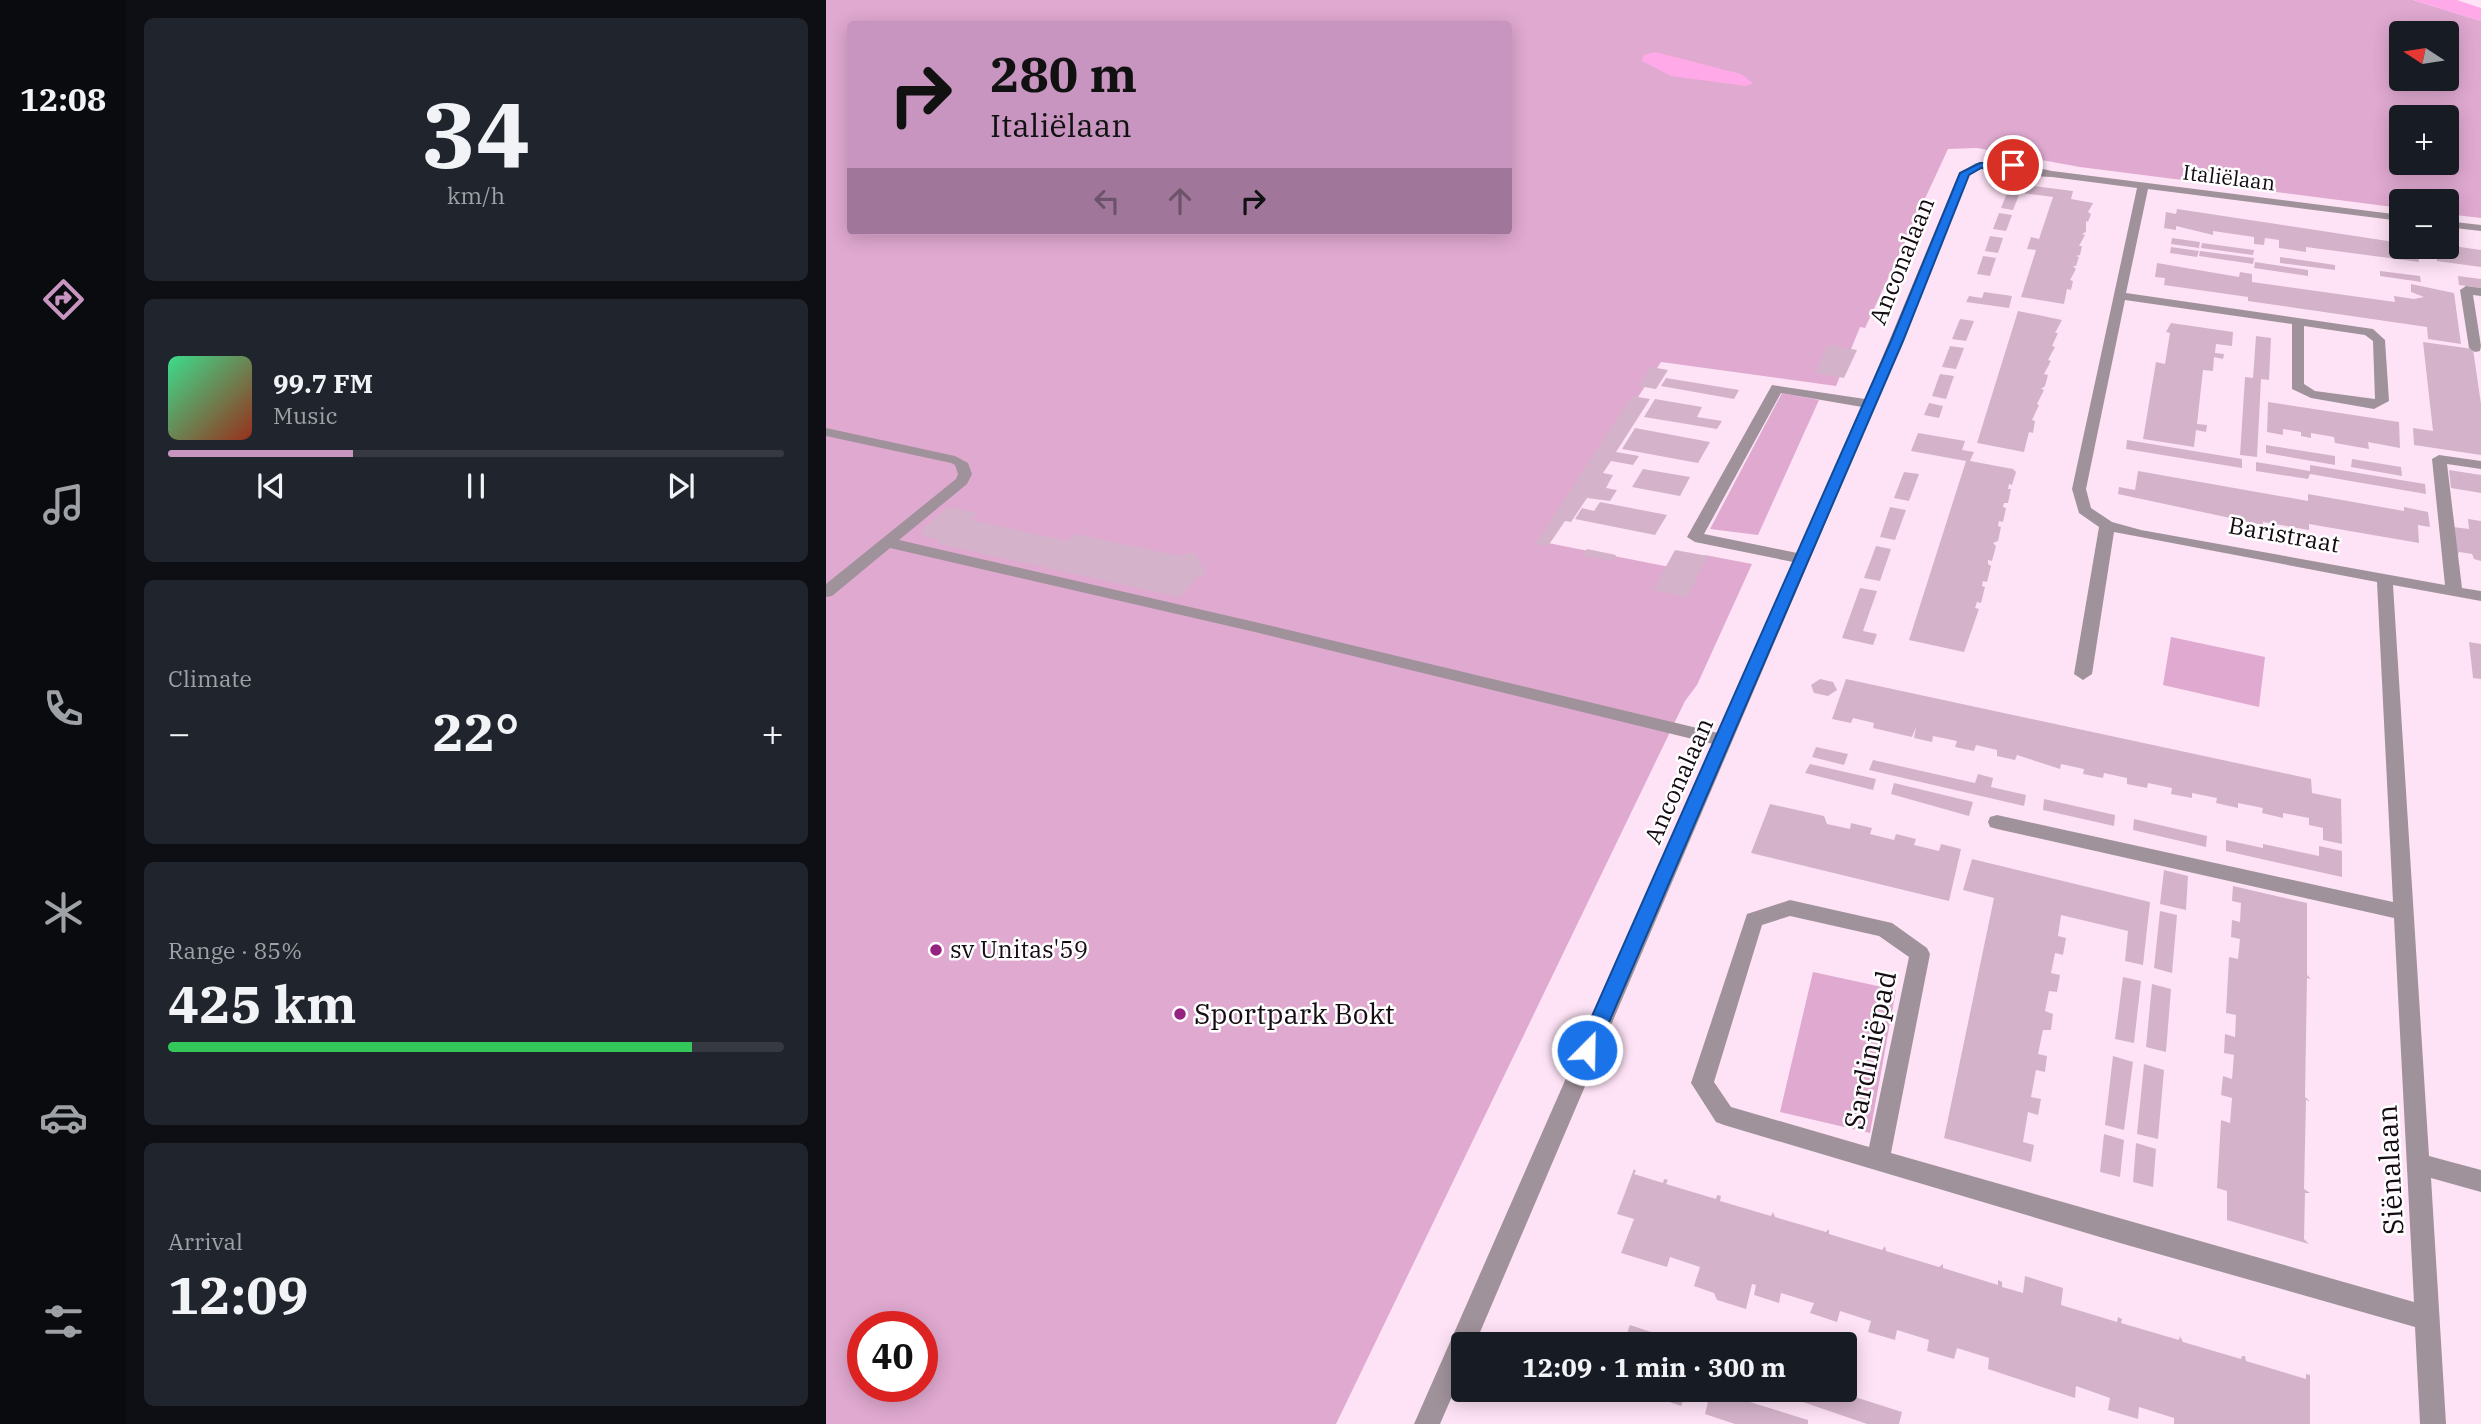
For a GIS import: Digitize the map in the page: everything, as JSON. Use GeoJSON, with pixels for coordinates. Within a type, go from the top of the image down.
{"type":"FeatureCollection","features":[{"type":"Feature","properties":{"kind":"street","name":"Italiëlaan"},"geometry":{"type":"LineString","coordinates":[[1980,165],[1999,163],[2052,174],[2389,217]]}},
{"type":"Feature","properties":{"kind":"street","name":"Anconalaan"},"geometry":{"type":"LineString","coordinates":[[1427,1424],[1619,975],[1724,741],[1869,404],[1964,173],[1980,165]]}},
{"type":"Feature","properties":{"kind":"street","name":"Baristraat"},"geometry":{"type":"LineString","coordinates":[[2143,186],[2122,296],[2079,489],[2084,510],[2107,525],[2139,534],[2481,596]]}},
{"type":"Feature","properties":{"kind":"street"},"geometry":{"type":"LineString","coordinates":[[2459,225],[2481,228]]}},
{"type":"Feature","properties":{"kind":"street"},"geometry":{"type":"LineString","coordinates":[[2475,348],[2466,290],[2481,292]]}},
{"type":"Feature","properties":{"kind":"street"},"geometry":{"type":"LineString","coordinates":[[2122,296],[2369,331],[2379,340],[2382,401],[2374,405],[2311,394],[2297,386],[2298,322]]}},
{"type":"Feature","properties":{"kind":"street"},"geometry":{"type":"LineString","coordinates":[[1802,559],[1695,537],[1777,388],[1869,404]]}},
{"type":"Feature","properties":{"kind":"street"},"geometry":{"type":"LineString","coordinates":[[826,432],[955,460],[964,467],[962,481],[826,592]]}},
{"type":"Feature","properties":{"kind":"street"},"geometry":{"type":"LineString","coordinates":[[2454,591],[2439,458],[2481,465]]}},
{"type":"Feature","properties":{"kind":"street"},"geometry":{"type":"LineString","coordinates":[[2082,674],[2107,525]]}},
{"type":"Feature","properties":{"kind":"street"},"geometry":{"type":"LineString","coordinates":[[885,542],[1255,626],[1724,741]]}},
{"type":"Feature","properties":{"kind":"street","name":"Siënalaan"},"geometry":{"type":"LineString","coordinates":[[2385,578],[2433,1424]]}},
{"type":"Feature","properties":{"kind":"street"},"geometry":{"type":"LineString","coordinates":[[1997,822],[2404,912]]}},
{"type":"Feature","properties":{"kind":"street","name":"Sardiniëpad"},"geometry":{"type":"LineString","coordinates":[[1878,1160],[1920,954],[1885,929],[1790,908],[1754,920],[1702,1083],[1724,1115],[2120,1232],[2427,1318]]}},
{"type":"Feature","properties":{"kind":"street"},"geometry":{"type":"LineString","coordinates":[[2418,1164],[2481,1181]]}},
{"type":"Feature","properties":{"kind":"shaded area","name":"Sportpark Bokt"},"geometry":{"type":"Polygon","coordinates":[[[826,0],[2413,0],[2481,21],[2481,218],[2459,215],[2459,189],[2389,189],[2389,206],[2080,167],[1977,148],[1948,149],[1865,328],[1860,327],[1836,386],[1661,362],[1543,542],[1695,572],[1705,555],[1752,564],[1697,685],[1685,701],[1336,1424],[826,1424],[826,0]]]}},
{"type":"Feature","properties":{"kind":"shaded area"},"geometry":{"type":"Polygon","coordinates":[[[2413,0],[2457,0],[2481,8],[2481,21],[2413,0]]]}},
{"type":"Feature","properties":{"kind":"shaded area"},"geometry":{"type":"Polygon","coordinates":[[[1655,52],[1741,74],[1753,83],[1746,86],[1671,76],[1642,61],[1644,55],[1655,52]]]}},
{"type":"Feature","properties":{"kind":"shaded area"},"geometry":{"type":"Polygon","coordinates":[[[1782,393],[1819,400],[1758,535],[1710,529],[1782,393]]]}},
{"type":"Feature","properties":{"kind":"shaded area"},"geometry":{"type":"Polygon","coordinates":[[[2171,637],[2265,657],[2259,707],[2163,685],[2171,637]]]}},
{"type":"Feature","properties":{"kind":"shaded area"},"geometry":{"type":"Polygon","coordinates":[[[1813,972],[1896,990],[1870,1133],[1780,1112],[1813,972]]]}},
{"type":"Feature","properties":{"kind":"building"},"geometry":{"type":"Polygon","coordinates":[[[2010,183],[2073,191],[2071,199],[2093,203],[2088,212],[2091,214],[2088,222],[2086,221],[2086,232],[2082,234],[2085,235],[2079,246],[2082,246],[2080,255],[2076,256],[2079,257],[2076,266],[2073,266],[2076,269],[2070,280],[2073,281],[2071,290],[2067,289],[2064,304],[2021,297],[2036,250],[2027,249],[2031,237],[2039,239],[2053,197],[2007,191],[2010,183]]]}},
{"type":"Feature","properties":{"kind":"building"},"geometry":{"type":"Polygon","coordinates":[[[2007,193],[2019,195],[2013,210],[2001,208],[2007,193]]]}},
{"type":"Feature","properties":{"kind":"building"},"geometry":{"type":"Polygon","coordinates":[[[2177,209],[2389,241],[2389,258],[2306,247],[2306,252],[2279,248],[2279,240],[2265,238],[2264,245],[2254,244],[2254,237],[2213,231],[2213,235],[2176,226],[2176,230],[2164,228],[2166,212],[2176,214],[2177,209]]]}},
{"type":"Feature","properties":{"kind":"building"},"geometry":{"type":"Polygon","coordinates":[[[1999,213],[2012,215],[2006,231],[1993,229],[1999,213]]]}},
{"type":"Feature","properties":{"kind":"building"},"geometry":{"type":"Polygon","coordinates":[[[1990,236],[2003,238],[1998,253],[1985,251],[1990,236]]]}},
{"type":"Feature","properties":{"kind":"building"},"geometry":{"type":"Polygon","coordinates":[[[2172,238],[2200,242],[2199,248],[2171,244],[2172,238]]]}},
{"type":"Feature","properties":{"kind":"building"},"geometry":{"type":"Polygon","coordinates":[[[2202,243],[2254,250],[2253,255],[2201,248],[2202,243]]]}},
{"type":"Feature","properties":{"kind":"building"},"geometry":{"type":"Polygon","coordinates":[[[2171,247],[2199,251],[2197,257],[2170,253],[2171,247]]]}},
{"type":"Feature","properties":{"kind":"building"},"geometry":{"type":"Polygon","coordinates":[[[2459,247],[2481,250],[2481,267],[2437,261],[2459,259],[2459,247]]]}},
{"type":"Feature","properties":{"kind":"building"},"geometry":{"type":"Polygon","coordinates":[[[2200,251],[2254,258],[2253,264],[2199,256],[2200,251]]]}},
{"type":"Feature","properties":{"kind":"building"},"geometry":{"type":"Polygon","coordinates":[[[1983,256],[1996,258],[1990,276],[1977,274],[1983,256]]]}},
{"type":"Feature","properties":{"kind":"building"},"geometry":{"type":"Polygon","coordinates":[[[2280,257],[2335,265],[2335,270],[2280,263],[2280,257]]]}},
{"type":"Feature","properties":{"kind":"building"},"geometry":{"type":"Polygon","coordinates":[[[2396,259],[2419,259],[2419,262],[2396,259]]]}},
{"type":"Feature","properties":{"kind":"building"},"geometry":{"type":"Polygon","coordinates":[[[2255,262],[2308,270],[2308,276],[2254,268],[2255,262]]]}},
{"type":"Feature","properties":{"kind":"building"},"geometry":{"type":"Polygon","coordinates":[[[2157,263],[2239,277],[2240,272],[2252,274],[2252,282],[2395,302],[2394,296],[2414,299],[2424,297],[2411,292],[2411,284],[2454,293],[2461,344],[2428,339],[2427,327],[2248,301],[2248,297],[2164,285],[2165,278],[2155,277],[2157,263]]]}},
{"type":"Feature","properties":{"kind":"building"},"geometry":{"type":"Polygon","coordinates":[[[2380,271],[2420,276],[2421,282],[2380,276],[2380,271]]]}},
{"type":"Feature","properties":{"kind":"building"},"geometry":{"type":"Polygon","coordinates":[[[2458,276],[2481,279],[2481,288],[2459,285],[2458,276]]]}},
{"type":"Feature","properties":{"kind":"building"},"geometry":{"type":"Polygon","coordinates":[[[1984,292],[2012,296],[2009,308],[1966,302],[1969,296],[1982,298],[1984,292]]]}},
{"type":"Feature","properties":{"kind":"building"},"geometry":{"type":"Polygon","coordinates":[[[2018,311],[2062,320],[2055,333],[2058,333],[2052,346],[2055,347],[2044,374],[2048,375],[2032,420],[2035,421],[2033,433],[2029,432],[2024,452],[1977,443],[2018,311]]]}},
{"type":"Feature","properties":{"kind":"building"},"geometry":{"type":"Polygon","coordinates":[[[1960,319],[1974,321],[1966,341],[1952,339],[1960,319]]]}},
{"type":"Feature","properties":{"kind":"building"},"geometry":{"type":"Polygon","coordinates":[[[2171,323],[2233,332],[2232,346],[2216,344],[2215,353],[2224,354],[2223,359],[2214,357],[2213,371],[2203,370],[2197,424],[2207,425],[2206,432],[2196,430],[2194,447],[2143,439],[2156,362],[2165,364],[2170,333],[2166,332],[2171,323]]]}},
{"type":"Feature","properties":{"kind":"building"},"geometry":{"type":"Polygon","coordinates":[[[2256,336],[2271,338],[2269,380],[2261,379],[2257,457],[2240,455],[2245,377],[2253,378],[2256,336]]]}},
{"type":"Feature","properties":{"kind":"building"},"geometry":{"type":"Polygon","coordinates":[[[2423,342],[2473,349],[2481,404],[2481,455],[2414,445],[2413,428],[2433,431],[2423,342]]]}},
{"type":"Feature","properties":{"kind":"building"},"geometry":{"type":"Polygon","coordinates":[[[1828,345],[1857,350],[1844,378],[1815,373],[1828,345]]]}},
{"type":"Feature","properties":{"kind":"building"},"geometry":{"type":"Polygon","coordinates":[[[1950,346],[1964,348],[1956,369],[1942,367],[1950,346]]]}},
{"type":"Feature","properties":{"kind":"building"},"geometry":{"type":"Polygon","coordinates":[[[1651,367],[1668,370],[1656,389],[1638,386],[1651,367]]]}},
{"type":"Feature","properties":{"kind":"building"},"geometry":{"type":"Polygon","coordinates":[[[1940,374],[1954,376],[1946,399],[1932,396],[1940,374]]]}},
{"type":"Feature","properties":{"kind":"building"},"geometry":{"type":"Polygon","coordinates":[[[1666,378],[1739,390],[1734,399],[1661,386],[1666,378]]]}},
{"type":"Feature","properties":{"kind":"building"},"geometry":{"type":"Polygon","coordinates":[[[1632,396],[1650,399],[1616,452],[1639,456],[1633,465],[1611,461],[1603,473],[1613,475],[1606,488],[1617,490],[1610,501],[1587,498],[1571,522],[1565,521],[1548,546],[1535,544],[1632,396]]]}},
{"type":"Feature","properties":{"kind":"building"},"geometry":{"type":"Polygon","coordinates":[[[1655,399],[1702,407],[1697,417],[1722,421],[1717,429],[1644,417],[1655,399]]]}},
{"type":"Feature","properties":{"kind":"building"},"geometry":{"type":"Polygon","coordinates":[[[2268,402],[2399,422],[2400,448],[2368,442],[2369,449],[2335,443],[2334,437],[2311,433],[2311,438],[2301,436],[2301,432],[2283,429],[2283,435],[2267,432],[2268,402]]]}},
{"type":"Feature","properties":{"kind":"building"},"geometry":{"type":"Polygon","coordinates":[[[1929,403],[1943,406],[1939,418],[1924,415],[1929,403]]]}},
{"type":"Feature","properties":{"kind":"building"},"geometry":{"type":"Polygon","coordinates":[[[1635,428],[1710,442],[1698,463],[1622,449],[1635,428]]]}},
{"type":"Feature","properties":{"kind":"building"},"geometry":{"type":"Polygon","coordinates":[[[1918,433],[1965,441],[1962,450],[1974,452],[1970,461],[2013,469],[2016,472],[2012,485],[2009,484],[2008,489],[2011,489],[2008,503],[2004,503],[2003,507],[2006,508],[2003,522],[1999,521],[1998,526],[2001,527],[1998,541],[1993,543],[1996,546],[1992,561],[1988,560],[1991,566],[1987,582],[1983,581],[1982,586],[1985,587],[1981,603],[1977,602],[1975,608],[1979,609],[1964,652],[1909,640],[1966,461],[1911,451],[1918,433]]]}},
{"type":"Feature","properties":{"kind":"building"},"geometry":{"type":"Polygon","coordinates":[[[2127,440],[2242,459],[2242,468],[2126,449],[2127,440]]]}},
{"type":"Feature","properties":{"kind":"building"},"geometry":{"type":"Polygon","coordinates":[[[2266,445],[2335,456],[2335,465],[2266,453],[2266,445]]]}},
{"type":"Feature","properties":{"kind":"building"},"geometry":{"type":"Polygon","coordinates":[[[2352,459],[2401,467],[2402,476],[2351,467],[2352,459]]]}},
{"type":"Feature","properties":{"kind":"building"},"geometry":{"type":"Polygon","coordinates":[[[2256,462],[2310,471],[2310,465],[2425,484],[2426,494],[2310,474],[2308,479],[2256,471],[2256,462]]]}},
{"type":"Feature","properties":{"kind":"building"},"geometry":{"type":"Polygon","coordinates":[[[1643,469],[1690,477],[1680,496],[1632,487],[1643,469]]]}},
{"type":"Feature","properties":{"kind":"building"},"geometry":{"type":"Polygon","coordinates":[[[2449,470],[2481,475],[2481,493],[2451,488],[2449,470]]]}},
{"type":"Feature","properties":{"kind":"building"},"geometry":{"type":"Polygon","coordinates":[[[2138,471],[2308,501],[2308,494],[2404,511],[2404,507],[2428,512],[2430,527],[2418,525],[2419,543],[2309,524],[2309,530],[2263,522],[2263,525],[2118,494],[2119,487],[2135,490],[2138,471]]]}},
{"type":"Feature","properties":{"kind":"building"},"geometry":{"type":"Polygon","coordinates":[[[1904,472],[1919,474],[1909,501],[1894,498],[1904,472]]]}},
{"type":"Feature","properties":{"kind":"building"},"geometry":{"type":"Polygon","coordinates":[[[1600,502],[1667,515],[1655,535],[1575,519],[1582,508],[1594,511],[1600,502]]]}},
{"type":"Feature","properties":{"kind":"building"},"geometry":{"type":"Polygon","coordinates":[[[948,507],[978,513],[970,520],[1068,541],[1075,534],[1179,556],[1195,552],[1206,575],[1198,577],[1180,597],[939,544],[938,539],[923,536],[921,531],[948,507]]]}},
{"type":"Feature","properties":{"kind":"building"},"geometry":{"type":"Polygon","coordinates":[[[1890,507],[1906,510],[1895,540],[1880,537],[1890,507]]]}},
{"type":"Feature","properties":{"kind":"building"},"geometry":{"type":"Polygon","coordinates":[[[2468,519],[2481,521],[2481,561],[2474,559],[2472,554],[2459,552],[2457,557],[2453,527],[2469,529],[2468,519]]]}},
{"type":"Feature","properties":{"kind":"building"},"geometry":{"type":"Polygon","coordinates":[[[1876,546],[1891,549],[1880,581],[1864,578],[1876,546]]]}},
{"type":"Feature","properties":{"kind":"building"},"geometry":{"type":"Polygon","coordinates":[[[1587,549],[1616,555],[1613,561],[1583,556],[1587,549]]]}},
{"type":"Feature","properties":{"kind":"building"},"geometry":{"type":"Polygon","coordinates":[[[1675,550],[1708,556],[1687,597],[1653,590],[1675,550]]]}},
{"type":"Feature","properties":{"kind":"building"},"geometry":{"type":"Polygon","coordinates":[[[1860,588],[1877,591],[1863,631],[1877,634],[1873,645],[1842,638],[1860,588]]]}},
{"type":"Feature","properties":{"kind":"building"},"geometry":{"type":"Polygon","coordinates":[[[2469,642],[2481,644],[2481,679],[2473,678],[2469,642]]]}},
{"type":"Feature","properties":{"kind":"building"},"geometry":{"type":"Polygon","coordinates":[[[1820,679],[1833,682],[1837,690],[1828,696],[1814,693],[1811,685],[1820,679]]]}},
{"type":"Feature","properties":{"kind":"building"},"geometry":{"type":"Polygon","coordinates":[[[1846,679],[2311,779],[2312,793],[2341,799],[2342,844],[2323,840],[2323,828],[2309,825],[2309,818],[2283,813],[2283,818],[2262,813],[2263,808],[2238,803],[2238,808],[2216,803],[2217,798],[2192,793],[2192,798],[2171,794],[2172,788],[2148,783],[2147,788],[2127,784],[2127,778],[2104,773],[2103,778],[2083,774],[2084,769],[2061,764],[2060,769],[2017,755],[2015,760],[1997,756],[1997,750],[1976,745],[1974,751],[1955,747],[1957,741],[1933,736],[1932,742],[1914,738],[1916,727],[1912,737],[1873,728],[1874,723],[1853,718],[1851,723],[1832,719],[1846,679]]]}},
{"type":"Feature","properties":{"kind":"building"},"geometry":{"type":"Polygon","coordinates":[[[1816,747],[1848,754],[1844,765],[1812,757],[1816,747]]]}},
{"type":"Feature","properties":{"kind":"building"},"geometry":{"type":"Polygon","coordinates":[[[1873,760],[1975,783],[1978,774],[1993,778],[1991,787],[2026,795],[2024,806],[1869,770],[1873,760]]]}},
{"type":"Feature","properties":{"kind":"building"},"geometry":{"type":"Polygon","coordinates":[[[1810,764],[1876,779],[1873,790],[1805,773],[1810,764]]]}},
{"type":"Feature","properties":{"kind":"building"},"geometry":{"type":"Polygon","coordinates":[[[1894,783],[1973,802],[1969,816],[1891,794],[1894,783]]]}},
{"type":"Feature","properties":{"kind":"building"},"geometry":{"type":"Polygon","coordinates":[[[2044,799],[2115,815],[2114,826],[2043,810],[2044,799]]]}},
{"type":"Feature","properties":{"kind":"building"},"geometry":{"type":"Polygon","coordinates":[[[1770,804],[1824,816],[1827,824],[1850,829],[1851,823],[1872,828],[1870,834],[1894,840],[1896,834],[1916,839],[1914,845],[1939,851],[1941,844],[1961,849],[1949,901],[1751,853],[1770,804]]]}},
{"type":"Feature","properties":{"kind":"building"},"geometry":{"type":"Polygon","coordinates":[[[2134,819],[2207,836],[2206,847],[2133,830],[2134,819]]]}},
{"type":"Feature","properties":{"kind":"building"},"geometry":{"type":"Polygon","coordinates":[[[2226,840],[2263,848],[2263,844],[2319,856],[2319,846],[2342,851],[2342,877],[2226,851],[2226,840]]]}},
{"type":"Feature","properties":{"kind":"building"},"geometry":{"type":"Polygon","coordinates":[[[1972,859],[2150,902],[2143,965],[2125,961],[2128,931],[2061,915],[2058,936],[2066,938],[2063,955],[2055,953],[2051,973],[2060,975],[2057,992],[2049,991],[2045,1011],[2053,1014],[2051,1030],[2043,1030],[2038,1054],[2047,1056],[2045,1072],[2036,1070],[2031,1097],[2041,1099],[2038,1115],[2028,1112],[2023,1142],[2034,1145],[2031,1162],[1944,1138],[1994,898],[1963,890],[1972,859]]]}},
{"type":"Feature","properties":{"kind":"building"},"geometry":{"type":"Polygon","coordinates":[[[2164,870],[2188,876],[2186,910],[2160,904],[2164,870]]]}},
{"type":"Feature","properties":{"kind":"building"},"geometry":{"type":"Polygon","coordinates":[[[2233,886],[2307,903],[2307,975],[2311,979],[2307,978],[2305,1097],[2310,1101],[2306,1100],[2304,1189],[2310,1193],[2305,1193],[2304,1239],[2309,1244],[2227,1220],[2227,1191],[2217,1188],[2221,1120],[2230,1123],[2232,1098],[2221,1095],[2223,1076],[2232,1079],[2234,1055],[2224,1053],[2225,1034],[2235,1037],[2236,1015],[2226,1013],[2229,957],[2238,959],[2240,939],[2231,937],[2232,920],[2240,922],[2241,903],[2232,901],[2233,886]]]}},
{"type":"Feature","properties":{"kind":"building"},"geometry":{"type":"Polygon","coordinates":[[[2160,911],[2177,915],[2172,973],[2154,968],[2160,911]]]}},
{"type":"Feature","properties":{"kind":"building"},"geometry":{"type":"Polygon","coordinates":[[[2123,977],[2141,981],[2134,1043],[2115,1039],[2123,977]]]}},
{"type":"Feature","properties":{"kind":"building"},"geometry":{"type":"Polygon","coordinates":[[[2152,984],[2171,989],[2166,1052],[2146,1047],[2152,984]]]}},
{"type":"Feature","properties":{"kind":"building"},"geometry":{"type":"Polygon","coordinates":[[[2113,1056],[2133,1062],[2124,1130],[2105,1125],[2113,1056]]]}},
{"type":"Feature","properties":{"kind":"building"},"geometry":{"type":"Polygon","coordinates":[[[2144,1064],[2164,1070],[2158,1139],[2137,1134],[2144,1064]]]}},
{"type":"Feature","properties":{"kind":"building"},"geometry":{"type":"Polygon","coordinates":[[[2104,1134],[2124,1140],[2120,1177],[2100,1172],[2104,1134]]]}},
{"type":"Feature","properties":{"kind":"building"},"geometry":{"type":"Polygon","coordinates":[[[2136,1143],[2156,1149],[2153,1187],[2133,1182],[2136,1143]]]}},
{"type":"Feature","properties":{"kind":"building"},"geometry":{"type":"Polygon","coordinates":[[[1634,1169],[1634,1174],[1663,1183],[1664,1179],[1668,1180],[1666,1184],[1716,1199],[1717,1195],[1721,1196],[1720,1201],[1771,1216],[1773,1212],[1775,1217],[1826,1232],[1829,1229],[1829,1234],[1882,1250],[1885,1246],[1886,1251],[1939,1267],[1943,1264],[1943,1268],[1998,1285],[1998,1280],[2002,1282],[2002,1287],[2023,1293],[2025,1276],[2063,1288],[2061,1305],[2117,1322],[2118,1317],[2122,1319],[2121,1323],[2179,1340],[2180,1336],[2183,1342],[2241,1359],[2245,1356],[2246,1361],[2306,1379],[2306,1374],[2310,1375],[2310,1424],[2174,1424],[2174,1418],[2139,1407],[2138,1419],[2108,1410],[2110,1398],[2076,1386],[2075,1398],[1988,1369],[1989,1358],[1957,1348],[1954,1359],[1927,1351],[1929,1340],[1897,1330],[1895,1340],[1868,1332],[1871,1321],[1840,1311],[1837,1322],[1810,1313],[1814,1303],[1781,1293],[1779,1303],[1754,1295],[1756,1285],[1752,1284],[1746,1309],[1717,1300],[1714,1293],[1694,1286],[1700,1267],[1670,1257],[1667,1267],[1621,1253],[1634,1219],[1617,1214],[1634,1169]]]}},
{"type":"Feature","properties":{"kind":"building"},"geometry":{"type":"Polygon","coordinates":[[[1630,1325],[1651,1332],[1627,1332],[1630,1325]]]}},
{"type":"Feature","properties":{"kind":"building"},"geometry":{"type":"Polygon","coordinates":[[[1857,1398],[1902,1412],[1899,1424],[1867,1424],[1803,1402],[1857,1402],[1857,1398]]]}},
{"type":"Feature","properties":{"kind":"building"},"geometry":{"type":"Polygon","coordinates":[[[1708,1402],[1750,1402],[1808,1420],[1808,1424],[1735,1424],[1705,1414],[1708,1402]]]}},
{"type":"Feature","properties":{"kind":"place","name":"sv Unitas'59"},"geometry":{"type":"Point","coordinates":[936,950]}},
{"type":"Feature","properties":{"kind":"place","name":"Sportpark Bokt"},"geometry":{"type":"Point","coordinates":[1180,1014]}},
{"type":"Feature","properties":{"kind":"route"},"geometry":{"type":"LineString","coordinates":[[1587,1050],[1897,341],[1964,173],[1980,165],[2013,165]]}}]}
